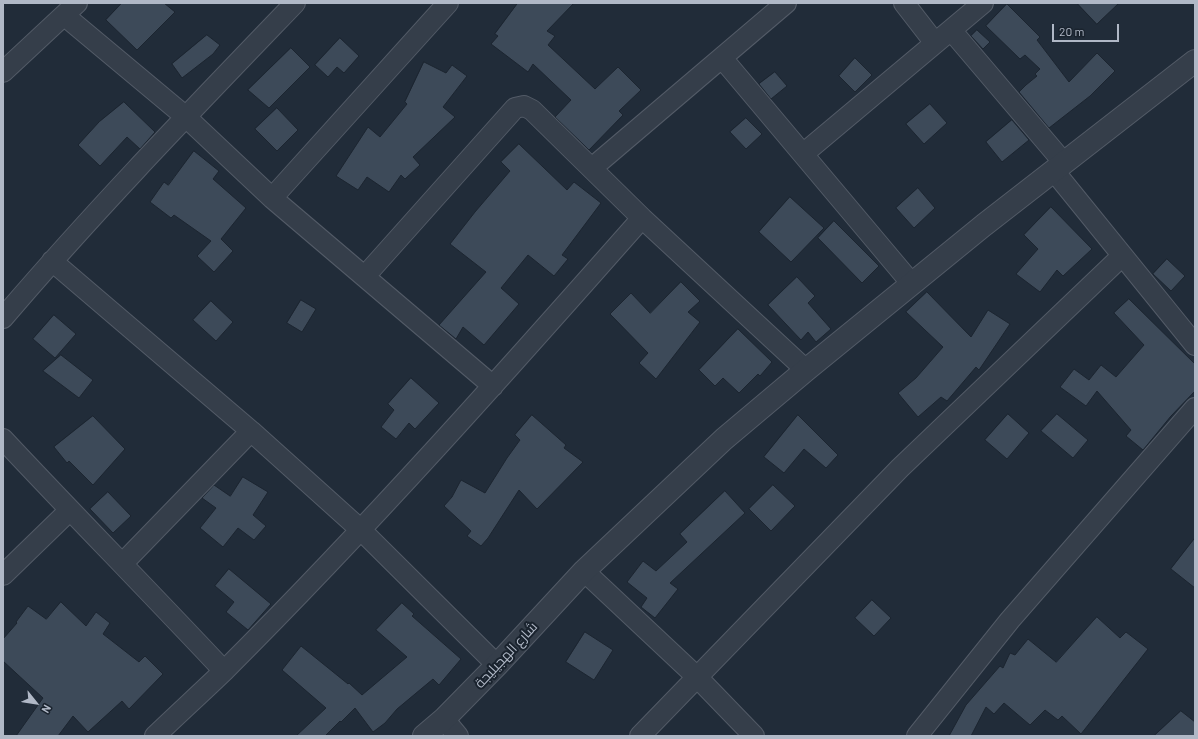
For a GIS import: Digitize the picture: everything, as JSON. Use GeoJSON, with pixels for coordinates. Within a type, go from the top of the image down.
{"type":"FeatureCollection","features":[{"type":"Feature","properties":{"kind":"street"},"geometry":{"type":"LineString","coordinates":[[3,318],[52,261],[295,3]]}},
{"type":"Feature","properties":{"kind":"street"},"geometry":{"type":"LineString","coordinates":[[272,198],[448,3]]}},
{"type":"Feature","properties":{"kind":"street"},"geometry":{"type":"LineString","coordinates":[[592,168],[786,3]]}},
{"type":"Feature","properties":{"kind":"street"},"geometry":{"type":"LineString","coordinates":[[904,3],[935,43]]}},
{"type":"Feature","properties":{"kind":"street"},"geometry":{"type":"LineString","coordinates":[[803,154],[983,3]]}},
{"type":"Feature","properties":{"kind":"street"},"geometry":{"type":"LineString","coordinates":[[3,72],[71,9],[272,198],[493,386]]}},
{"type":"Feature","properties":{"kind":"street"},"geometry":{"type":"LineString","coordinates":[[951,30],[1059,167],[1122,256],[1195,345]]}},
{"type":"Feature","properties":{"kind":"street"},"geometry":{"type":"LineString","coordinates":[[722,58],[912,284]]}},
{"type":"Feature","properties":{"kind":"street","name":"شارع الهجيليجة"},"geometry":{"type":"LineString","coordinates":[[424,736],[444,720],[584,571],[724,439],[984,225],[1195,61]]}},
{"type":"Feature","properties":{"kind":"street"},"geometry":{"type":"LineString","coordinates":[[365,276],[515,108],[524,106],[532,110],[642,218],[806,370]]}},
{"type":"Feature","properties":{"kind":"street"},"geometry":{"type":"LineString","coordinates":[[155,736],[224,671],[360,530],[493,386],[642,218]]}},
{"type":"Feature","properties":{"kind":"street"},"geometry":{"type":"LineString","coordinates":[[640,736],[900,468],[1122,256]]}},
{"type":"Feature","properties":{"kind":"street"},"geometry":{"type":"LineString","coordinates":[[52,261],[251,431],[360,530],[497,665]]}},
{"type":"Feature","properties":{"kind":"street"},"geometry":{"type":"LineString","coordinates":[[917,736],[1010,620],[1195,408]]}},
{"type":"Feature","properties":{"kind":"street"},"geometry":{"type":"LineString","coordinates":[[123,563],[251,431]]}},
{"type":"Feature","properties":{"kind":"street"},"geometry":{"type":"LineString","coordinates":[[3,438],[224,671]]}},
{"type":"Feature","properties":{"kind":"street"},"geometry":{"type":"LineString","coordinates":[[3,575],[70,510]]}},
{"type":"Feature","properties":{"kind":"street"},"geometry":{"type":"LineString","coordinates":[[584,571],[697,677],[754,736]]}},
{"type":"Feature","properties":{"kind":"street"},"geometry":{"type":"LineString","coordinates":[[444,720],[458,736]]}},
{"type":"Feature","properties":{"kind":"building"},"geometry":{"type":"Polygon","coordinates":[[[122,3],[164,3],[175,12],[137,50],[106,20],[122,3]]]}},
{"type":"Feature","properties":{"kind":"building"},"geometry":{"type":"Polygon","coordinates":[[[518,3],[574,3],[547,31],[555,36],[548,45],[595,89],[618,67],[641,90],[619,111],[623,115],[589,150],[555,117],[571,100],[533,64],[528,72],[491,44],[498,36],[495,34],[518,3]]]}},
{"type":"Feature","properties":{"kind":"building"},"geometry":{"type":"Polygon","coordinates":[[[1077,3],[1119,3],[1097,24],[1077,3]]]}},
{"type":"Feature","properties":{"kind":"building"},"geometry":{"type":"Polygon","coordinates":[[[1007,4],[1040,37],[1037,40],[1069,82],[1097,53],[1115,71],[1090,96],[1049,128],[1019,92],[1037,76],[1035,74],[1040,69],[1025,55],[1020,59],[986,26],[1007,4]]]}},
{"type":"Feature","properties":{"kind":"building"},"geometry":{"type":"Polygon","coordinates":[[[977,30],[990,42],[983,49],[971,36],[977,30]]]}},
{"type":"Feature","properties":{"kind":"building"},"geometry":{"type":"Polygon","coordinates":[[[207,35],[220,45],[213,54],[182,78],[172,64],[207,35]]]}},
{"type":"Feature","properties":{"kind":"building"},"geometry":{"type":"Polygon","coordinates":[[[340,38],[359,56],[344,73],[337,67],[328,77],[315,65],[340,38]]]}},
{"type":"Feature","properties":{"kind":"building"},"geometry":{"type":"Polygon","coordinates":[[[291,48],[310,67],[269,108],[248,90],[291,48]]]}},
{"type":"Feature","properties":{"kind":"building"},"geometry":{"type":"Polygon","coordinates":[[[855,58],[872,75],[855,92],[839,76],[855,58]]]}},
{"type":"Feature","properties":{"kind":"building"},"geometry":{"type":"Polygon","coordinates":[[[424,62],[446,73],[452,65],[467,76],[443,107],[455,117],[413,157],[420,165],[405,179],[401,175],[389,192],[367,177],[358,190],[336,176],[368,127],[380,137],[407,104],[405,102],[424,62]]]}},
{"type":"Feature","properties":{"kind":"building"},"geometry":{"type":"Polygon","coordinates":[[[775,72],[787,86],[771,99],[759,84],[775,72]]]}},
{"type":"Feature","properties":{"kind":"building"},"geometry":{"type":"Polygon","coordinates":[[[124,102],[155,132],[140,149],[127,137],[100,166],[78,145],[99,122],[124,102]]]}},
{"type":"Feature","properties":{"kind":"building"},"geometry":{"type":"Polygon","coordinates":[[[930,104],[947,123],[924,144],[906,124],[930,104]]]}},
{"type":"Feature","properties":{"kind":"building"},"geometry":{"type":"Polygon","coordinates":[[[277,108],[298,130],[277,151],[255,129],[277,108]]]}},
{"type":"Feature","properties":{"kind":"building"},"geometry":{"type":"Polygon","coordinates":[[[746,118],[762,134],[746,149],[730,132],[746,118]]]}},
{"type":"Feature","properties":{"kind":"building"},"geometry":{"type":"Polygon","coordinates":[[[1012,120],[1029,140],[1002,162],[986,142],[1012,120]]]}},
{"type":"Feature","properties":{"kind":"building"},"geometry":{"type":"Polygon","coordinates":[[[519,144],[567,190],[574,182],[601,203],[562,255],[568,259],[554,276],[528,255],[501,288],[519,304],[484,345],[463,327],[456,339],[439,325],[486,272],[450,244],[510,171],[501,162],[519,144]]]}},
{"type":"Feature","properties":{"kind":"building"},"geometry":{"type":"Polygon","coordinates":[[[194,151],[219,171],[213,179],[246,208],[221,239],[233,251],[214,272],[197,256],[211,241],[174,215],[171,218],[150,202],[164,182],[168,185],[194,151]]]}},
{"type":"Feature","properties":{"kind":"building"},"geometry":{"type":"Polygon","coordinates":[[[918,188],[935,208],[914,228],[896,208],[918,188]]]}},
{"type":"Feature","properties":{"kind":"building"},"geometry":{"type":"Polygon","coordinates":[[[790,197],[824,228],[791,262],[759,232],[790,197]]]}},
{"type":"Feature","properties":{"kind":"building"},"geometry":{"type":"Polygon","coordinates":[[[1051,207],[1092,249],[1063,276],[1057,270],[1040,292],[1016,274],[1038,249],[1024,235],[1051,207]]]}},
{"type":"Feature","properties":{"kind":"building"},"geometry":{"type":"Polygon","coordinates":[[[834,221],[879,266],[862,283],[818,238],[834,221]]]}},
{"type":"Feature","properties":{"kind":"building"},"geometry":{"type":"Polygon","coordinates":[[[1167,259],[1185,276],[1171,291],[1153,274],[1167,259]]]}},
{"type":"Feature","properties":{"kind":"building"},"geometry":{"type":"Polygon","coordinates":[[[797,277],[815,296],[808,303],[831,329],[816,342],[808,332],[801,340],[768,305],[797,277]]]}},
{"type":"Feature","properties":{"kind":"building"},"geometry":{"type":"Polygon","coordinates":[[[681,282],[700,301],[688,312],[700,322],[656,379],[639,363],[648,353],[610,314],[631,293],[650,313],[681,282]]]}},
{"type":"Feature","properties":{"kind":"building"},"geometry":{"type":"Polygon","coordinates":[[[927,292],[971,337],[988,310],[1010,324],[979,370],[976,367],[947,401],[941,397],[918,417],[898,393],[916,378],[943,347],[906,312],[927,292]]]}},
{"type":"Feature","properties":{"kind":"building"},"geometry":{"type":"Polygon","coordinates":[[[1129,299],[1195,364],[1195,391],[1171,416],[1143,450],[1126,436],[1131,430],[1097,391],[1086,406],[1060,387],[1074,369],[1089,380],[1101,365],[1116,377],[1144,345],[1114,313],[1129,299]]]}},
{"type":"Feature","properties":{"kind":"building"},"geometry":{"type":"Polygon","coordinates":[[[301,300],[316,309],[302,332],[287,323],[301,300]]]}},
{"type":"Feature","properties":{"kind":"building"},"geometry":{"type":"Polygon","coordinates":[[[211,301],[233,322],[216,341],[193,320],[211,301]]]}},
{"type":"Feature","properties":{"kind":"building"},"geometry":{"type":"Polygon","coordinates":[[[54,315],[76,334],[55,358],[33,339],[54,315]]]}},
{"type":"Feature","properties":{"kind":"building"},"geometry":{"type":"Polygon","coordinates":[[[738,329],[772,362],[760,376],[758,374],[739,393],[723,378],[715,386],[699,370],[738,329]]]}},
{"type":"Feature","properties":{"kind":"building"},"geometry":{"type":"Polygon","coordinates":[[[61,355],[93,380],[79,398],[43,371],[61,355]]]}},
{"type":"Feature","properties":{"kind":"building"},"geometry":{"type":"Polygon","coordinates":[[[411,378],[439,403],[415,429],[409,423],[396,439],[381,427],[394,410],[388,404],[411,378]]]}},
{"type":"Feature","properties":{"kind":"building"},"geometry":{"type":"Polygon","coordinates":[[[1008,414],[1029,433],[1007,459],[985,440],[1008,414]]]}},
{"type":"Feature","properties":{"kind":"building"},"geometry":{"type":"Polygon","coordinates":[[[1057,414],[1088,440],[1073,458],[1041,431],[1057,414]]]}},
{"type":"Feature","properties":{"kind":"building"},"geometry":{"type":"Polygon","coordinates":[[[532,415],[566,445],[564,448],[583,462],[537,509],[519,490],[488,538],[481,546],[467,536],[471,531],[444,506],[452,497],[461,480],[485,493],[520,440],[515,435],[532,415]]]}},
{"type":"Feature","properties":{"kind":"building"},"geometry":{"type":"Polygon","coordinates":[[[798,415],[838,455],[826,468],[804,449],[784,473],[764,457],[798,415]]]}},
{"type":"Feature","properties":{"kind":"building"},"geometry":{"type":"Polygon","coordinates":[[[93,416],[125,449],[93,485],[69,461],[67,463],[54,447],[93,416]]]}},
{"type":"Feature","properties":{"kind":"building"},"geometry":{"type":"Polygon","coordinates":[[[243,477],[268,492],[253,515],[266,526],[254,540],[238,528],[223,547],[200,528],[216,508],[202,498],[214,485],[230,496],[243,477]]]}},
{"type":"Feature","properties":{"kind":"building"},"geometry":{"type":"Polygon","coordinates":[[[773,485],[795,506],[771,531],[749,509],[773,485]]]}},
{"type":"Feature","properties":{"kind":"building"},"geometry":{"type":"Polygon","coordinates":[[[725,491],[745,513],[670,583],[678,589],[655,618],[641,607],[647,598],[627,582],[643,561],[656,571],[687,542],[680,534],[725,491]]]}},
{"type":"Feature","properties":{"kind":"building"},"geometry":{"type":"Polygon","coordinates":[[[108,492],[131,516],[113,533],[90,509],[108,492]]]}},
{"type":"Feature","properties":{"kind":"building"},"geometry":{"type":"Polygon","coordinates":[[[1195,538],[1195,588],[1171,569],[1195,538]]]}},
{"type":"Feature","properties":{"kind":"building"},"geometry":{"type":"Polygon","coordinates":[[[229,569],[271,604],[248,630],[226,612],[234,602],[215,586],[229,569]]]}},
{"type":"Feature","properties":{"kind":"building"},"geometry":{"type":"Polygon","coordinates":[[[872,600],[891,618],[874,636],[855,618],[872,600]]]}},
{"type":"Feature","properties":{"kind":"building"},"geometry":{"type":"Polygon","coordinates":[[[61,602],[86,626],[96,612],[110,623],[103,634],[139,662],[145,656],[163,674],[129,709],[122,701],[88,732],[73,716],[58,736],[16,736],[43,698],[3,661],[3,639],[17,623],[16,622],[28,606],[46,619],[61,602]]]}},
{"type":"Feature","properties":{"kind":"building"},"geometry":{"type":"Polygon","coordinates":[[[402,603],[414,614],[412,616],[461,659],[439,685],[433,679],[397,709],[385,723],[373,732],[355,708],[325,736],[296,736],[326,708],[282,670],[301,646],[348,684],[349,683],[362,695],[407,657],[376,630],[402,603]]]}},
{"type":"Feature","properties":{"kind":"building"},"geometry":{"type":"Polygon","coordinates":[[[1097,617],[1120,638],[1126,632],[1148,649],[1081,734],[1062,716],[1058,720],[1045,710],[1030,725],[1004,703],[994,714],[986,707],[971,736],[949,736],[966,705],[1000,666],[1003,668],[1010,653],[1015,655],[1028,639],[1056,662],[1097,617]]]}},
{"type":"Feature","properties":{"kind":"building"},"geometry":{"type":"Polygon","coordinates":[[[585,632],[613,650],[594,680],[566,662],[585,632]]]}},
{"type":"Feature","properties":{"kind":"building"},"geometry":{"type":"Polygon","coordinates":[[[1181,711],[1195,722],[1195,736],[1154,736],[1181,711]]]}}]}
